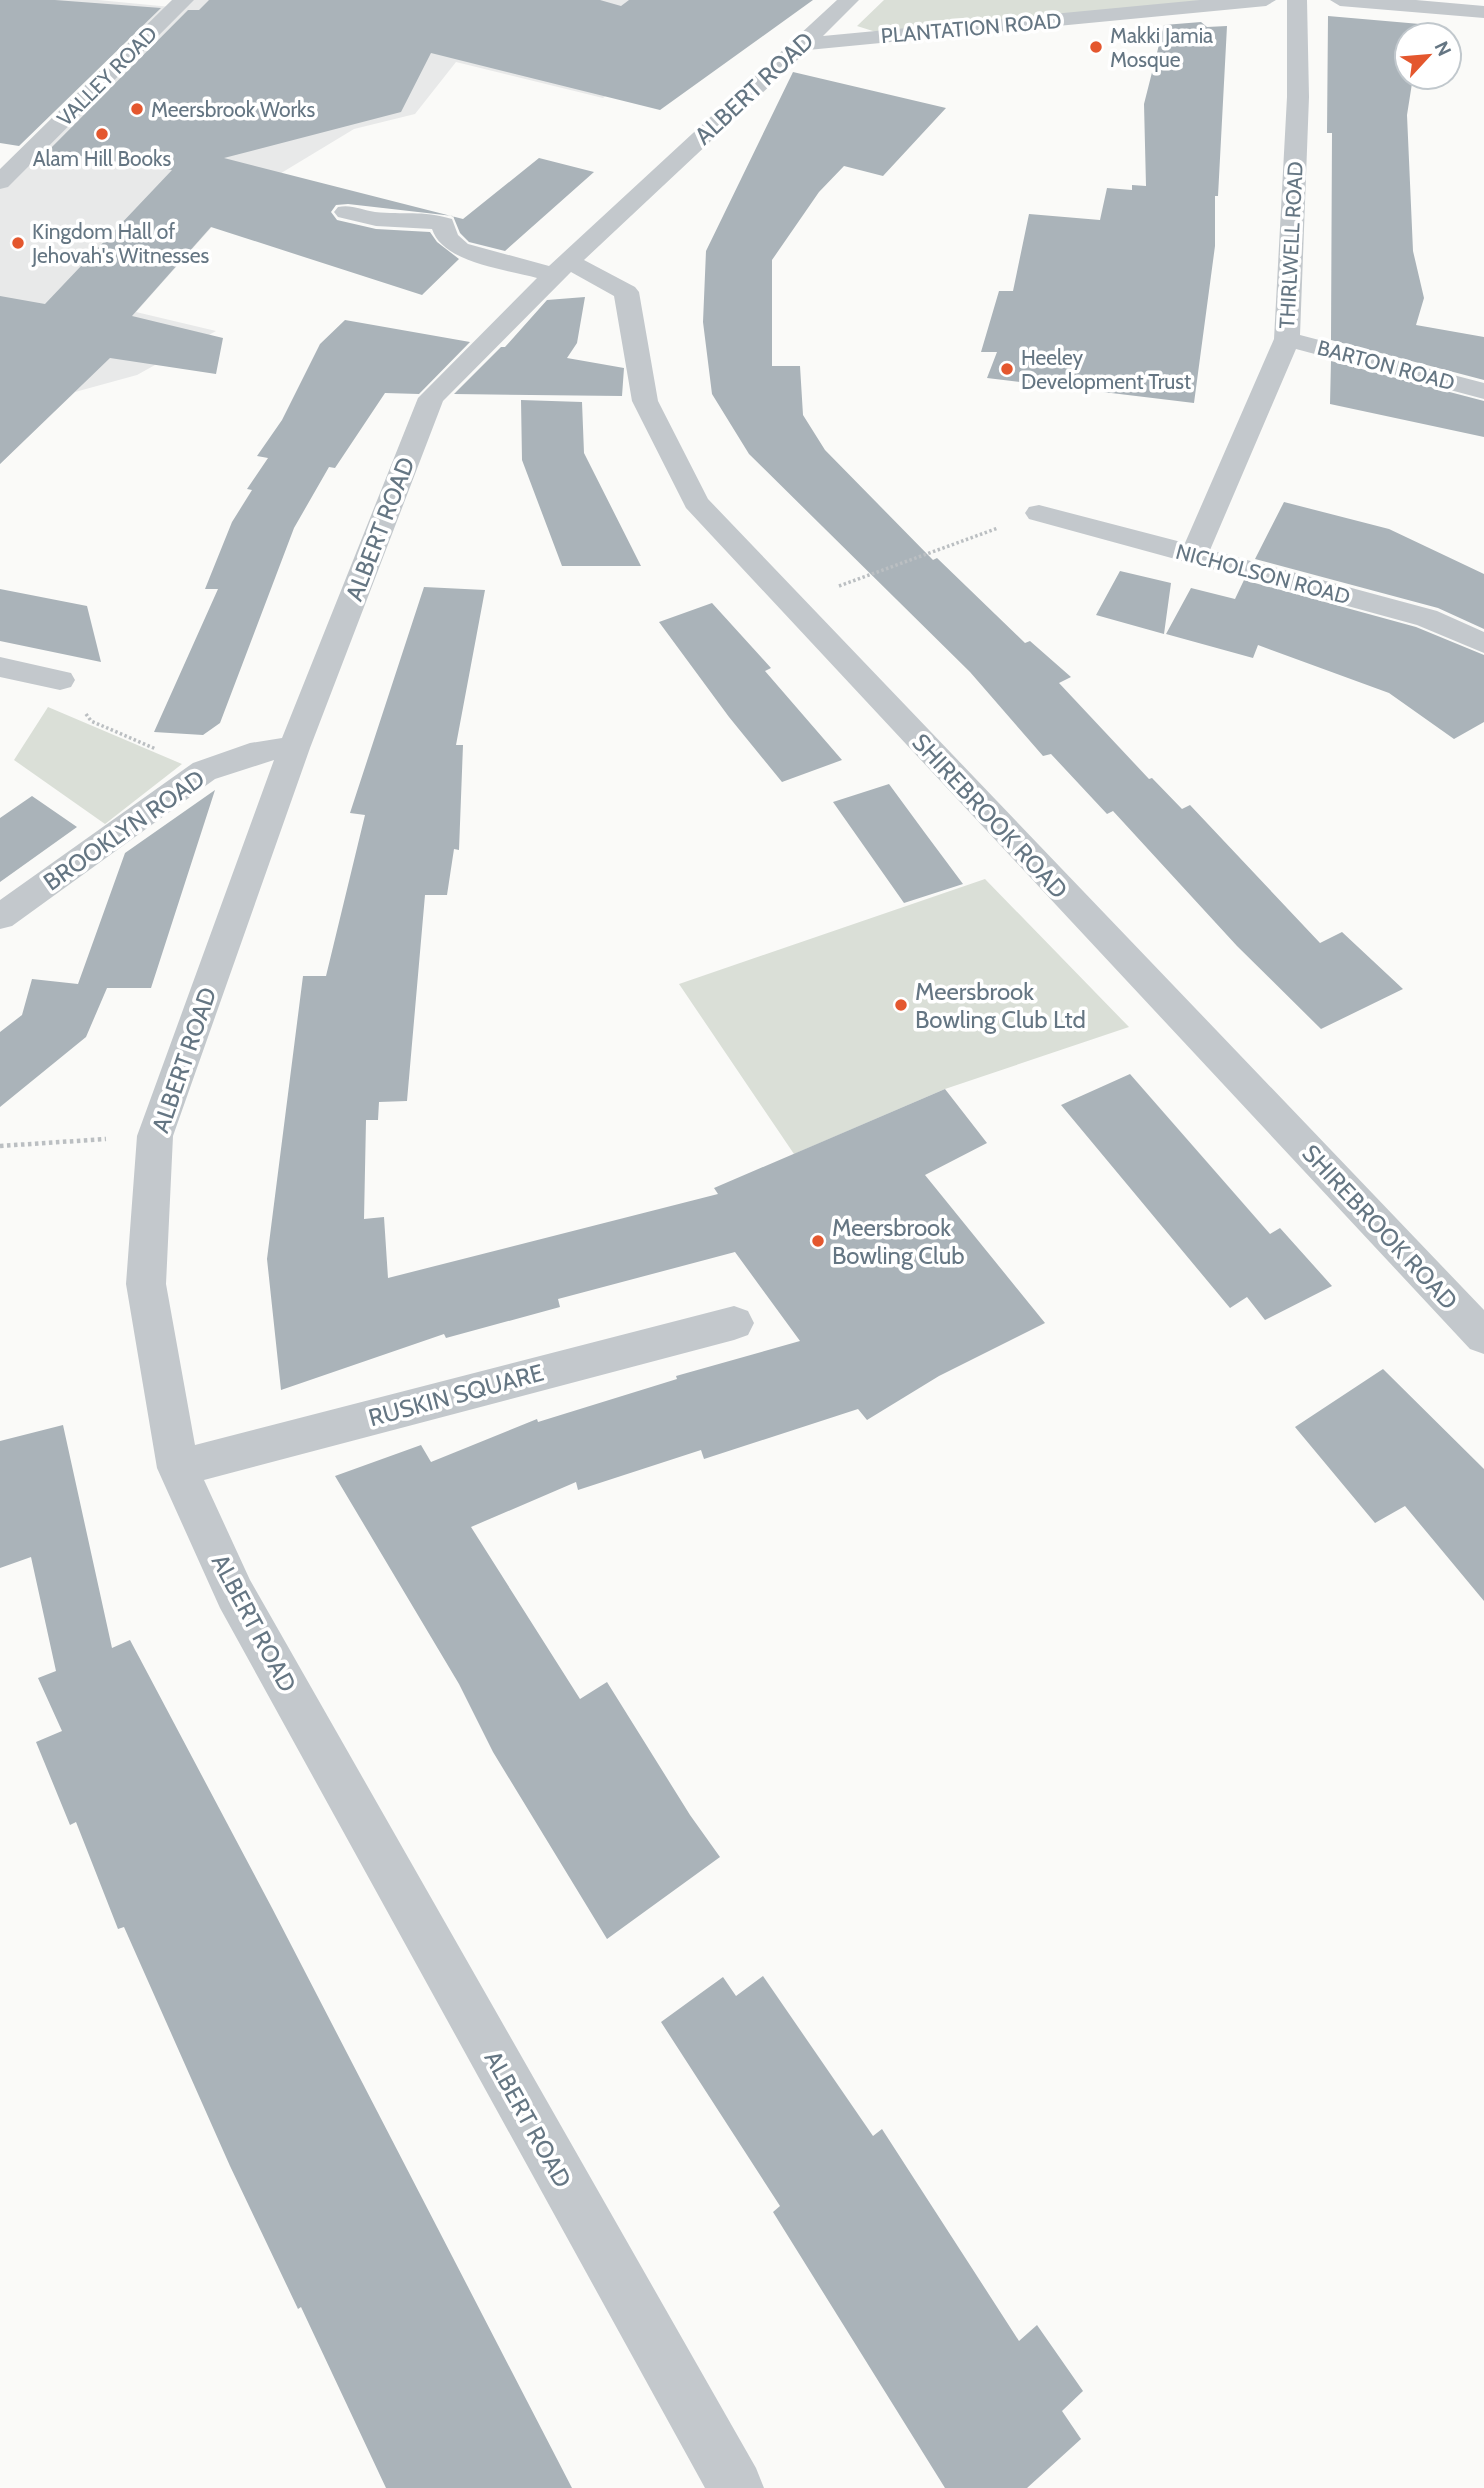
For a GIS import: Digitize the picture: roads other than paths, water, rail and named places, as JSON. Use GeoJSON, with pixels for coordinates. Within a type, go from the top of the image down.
{"type":"FeatureCollection","features":[{"type":"Feature","properties":{"kind":"street","name":"VALLEY ROAD"},"geometry":{"type":"LineString","coordinates":[[0,182],[184,0]]}},
{"type":"Feature","properties":{"kind":"street","name":"ALBERT ROAD"},"geometry":{"type":"LineString","coordinates":[[736,2488],[235,1594],[178,1468],[146,1284],[155,1136],[294,748],[431,398],[561,268],[849,0]]}},
{"type":"Feature","properties":{"kind":"street","name":"PLANTATION ROAD"},"geometry":{"type":"LineString","coordinates":[[802,44],[1266,0]]}},
{"type":"Feature","properties":{"kind":"street","name":"THIRLWELL ROAD"},"geometry":{"type":"LineString","coordinates":[[1194,555],[1287,339],[1297,97],[1297,0]]}},
{"type":"Feature","properties":{"kind":"street"},"geometry":{"type":"LineString","coordinates":[[1340,0],[1484,12]]}},
{"type":"Feature","properties":{"kind":"street"},"geometry":{"type":"LineString","coordinates":[[346,212],[376,219],[425,219],[443,225],[447,237],[459,249],[561,268]]}},
{"type":"Feature","properties":{"kind":"street","name":"SHIREBROOK ROAD"},"geometry":{"type":"LineString","coordinates":[[561,268],[626,292],[645,401],[696,502],[1484,1337]]}},
{"type":"Feature","properties":{"kind":"street","name":"BARTON ROAD"},"geometry":{"type":"LineString","coordinates":[[1287,339],[1484,391]]}},
{"type":"Feature","properties":{"kind":"street","name":"NICHOLSON ROAD"},"geometry":{"type":"LineString","coordinates":[[1039,513],[1427,618],[1484,643]]}},
{"type":"Feature","properties":{"kind":"street"},"geometry":{"type":"LineString","coordinates":[[0,667],[60,680]]}},
{"type":"Feature","properties":{"kind":"street","name":"BROOKLYN ROAD"},"geometry":{"type":"LineString","coordinates":[[0,916],[204,771],[261,751],[294,748]]}},
{"type":"Feature","properties":{"kind":"street","name":"RUSKIN SQUARE"},"geometry":{"type":"LineString","coordinates":[[178,1468],[734,1322]]}},
{"type":"Feature","properties":{"kind":"place","name":"Makki Jamia Mosque"},"geometry":{"type":"Point","coordinates":[1096,47]}},
{"type":"Feature","properties":{"kind":"place","name":"Meersbrook Works"},"geometry":{"type":"Point","coordinates":[137,109]}},
{"type":"Feature","properties":{"kind":"place","name":"Alam Hill Books"},"geometry":{"type":"Point","coordinates":[102,134]}},
{"type":"Feature","properties":{"kind":"place","name":"Kingdom Hall of Jehovah's Witnesses"},"geometry":{"type":"Point","coordinates":[18,243]}},
{"type":"Feature","properties":{"kind":"place","name":"Heeley Development Trust"},"geometry":{"type":"Point","coordinates":[1007,369]}},
{"type":"Feature","properties":{"kind":"place","name":"Meersbrook Bowling Club Ltd"},"geometry":{"type":"Point","coordinates":[901,1005]}},
{"type":"Feature","properties":{"kind":"place","name":"Meersbrook Bowling Club"},"geometry":{"type":"Point","coordinates":[818,1241]}}]}
